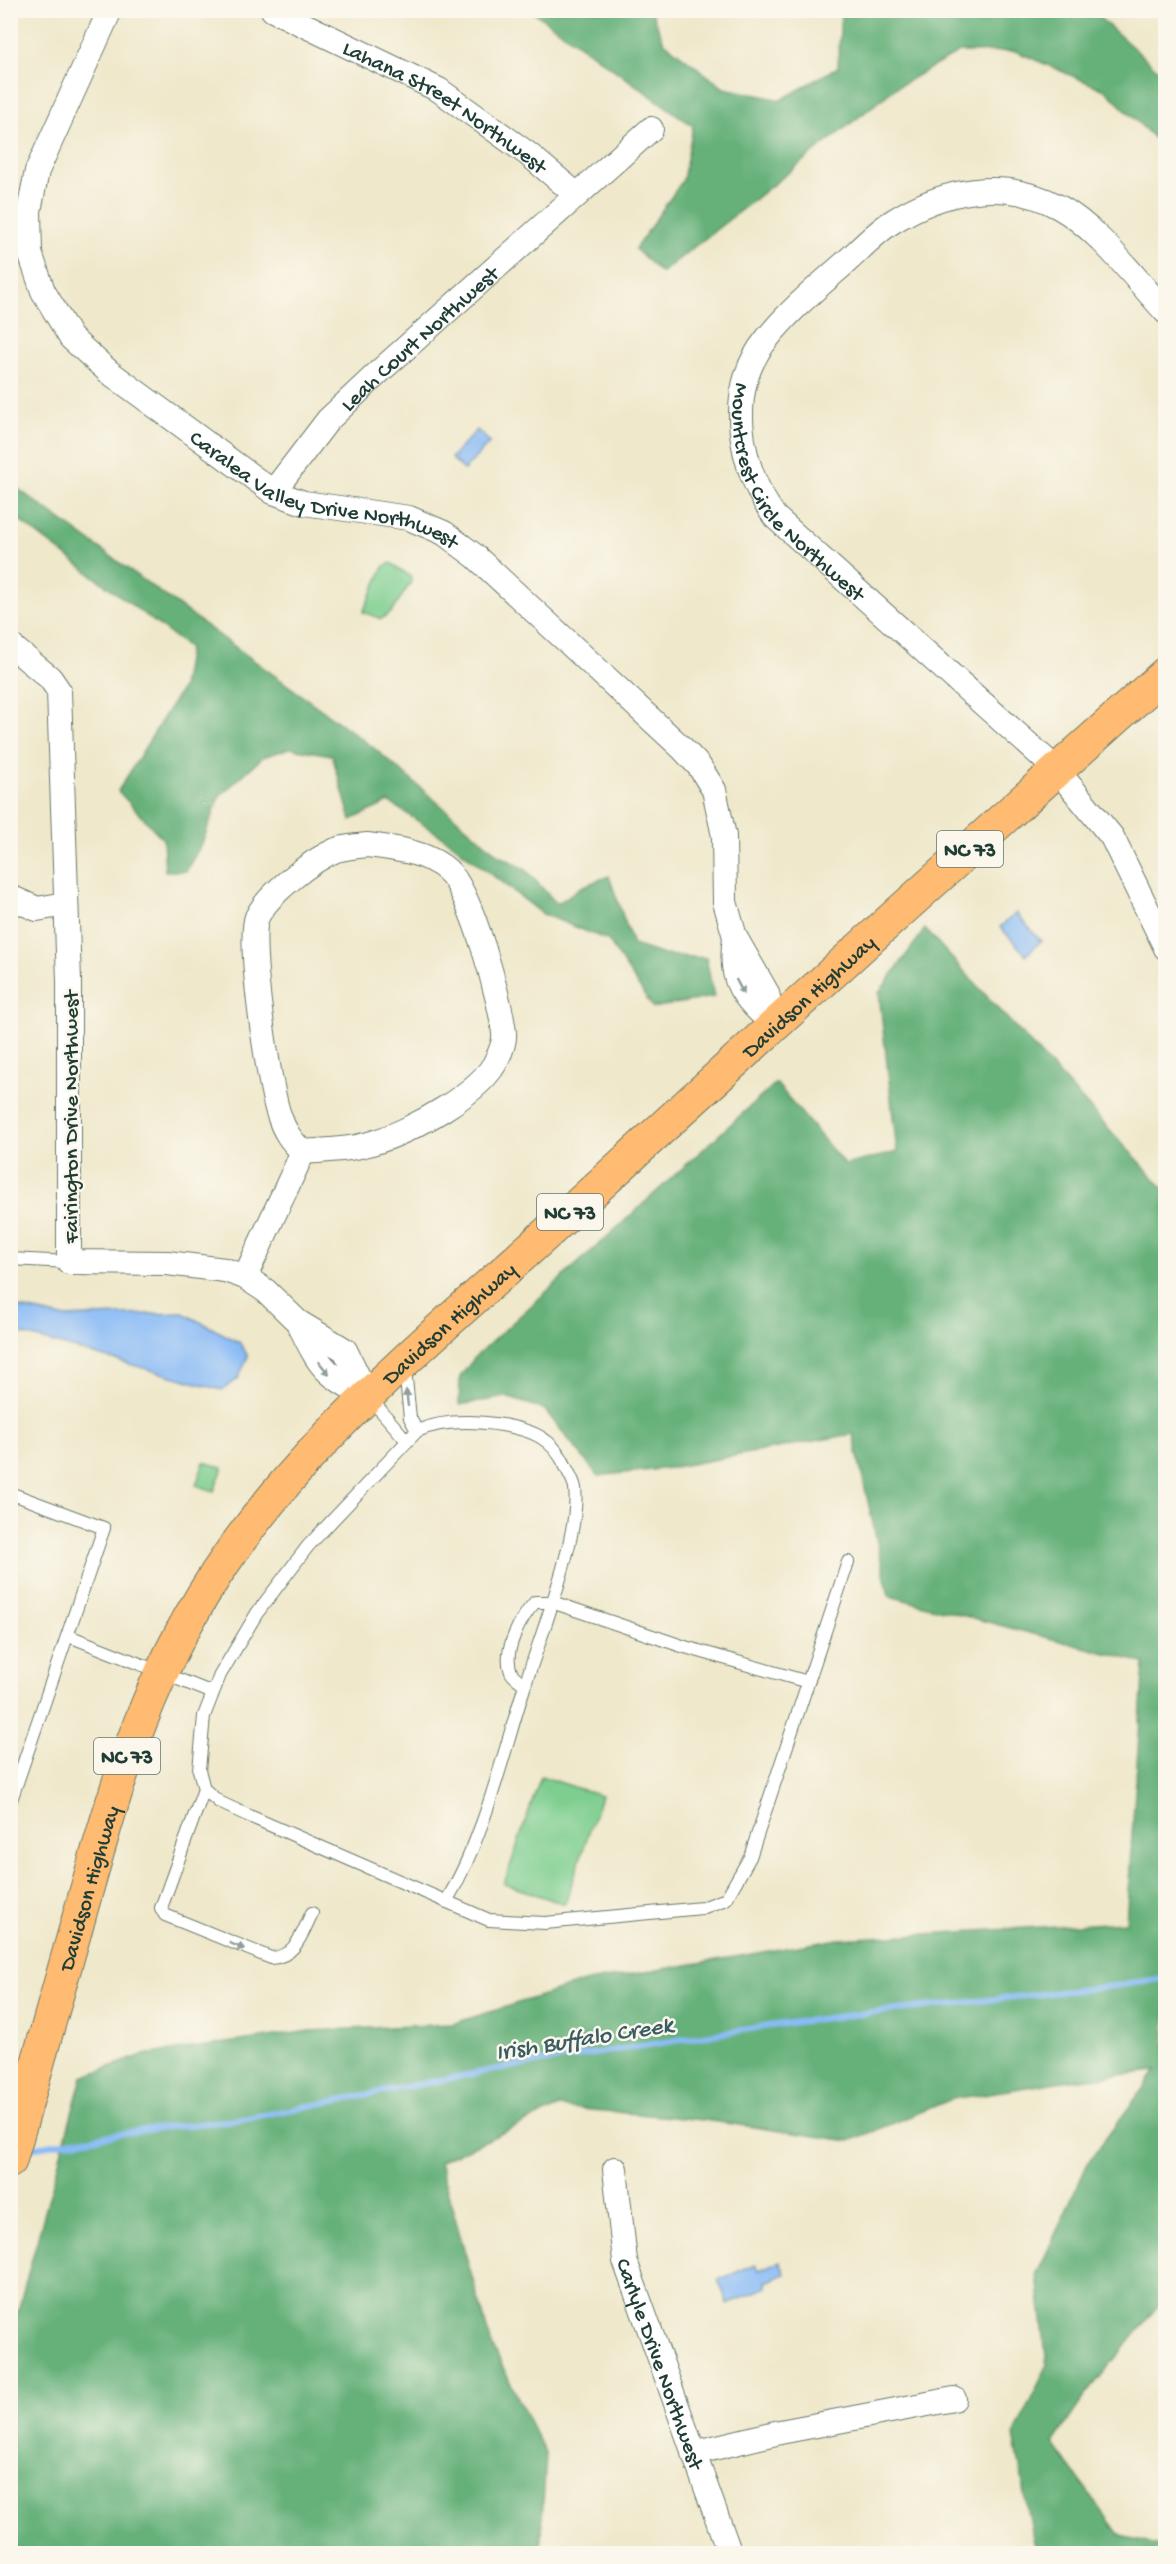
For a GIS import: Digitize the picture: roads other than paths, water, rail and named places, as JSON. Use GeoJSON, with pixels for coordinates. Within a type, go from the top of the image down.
{"type":"FeatureCollection","features":[{"type":"Feature","properties":{"kind":"main road","name":"Davidson Highway"},"geometry":{"type":"LineString","coordinates":[[10,2161],[116,1785],[163,1672],[190,1616],[239,1540],[294,1472],[368,1396],[774,1025],[1166,673]]}},
{"type":"Feature","properties":{"kind":"street","name":"Caralea Valley Drive Northwest"},"geometry":{"type":"LineString","coordinates":[[110,10],[37,171],[29,211],[30,253],[43,291],[72,338],[118,378],[273,492],[304,503],[409,518],[444,533],[475,556],[683,749],[699,766],[714,790],[724,836],[725,902],[735,937],[733,974],[748,1002],[774,1025]]}},
{"type":"Feature","properties":{"kind":"street","name":"Lahana Street Northwest"},"geometry":{"type":"LineString","coordinates":[[273,10],[439,90],[528,154],[577,195]]}},
{"type":"Feature","properties":{"kind":"street","name":"Leah Court Northwest"},"geometry":{"type":"LineString","coordinates":[[273,492],[328,420],[651,129]]}},
{"type":"Feature","properties":{"kind":"street","name":"Mountcrest Circle Northwest"},"geometry":{"type":"LineString","coordinates":[[1166,312],[1090,231],[1059,207],[1003,190],[951,194],[934,199],[890,223],[794,309],[765,341],[756,357],[745,386],[740,422],[745,459],[766,506],[775,517],[1057,770],[1112,837],[1166,948]]}},
{"type":"Feature","properties":{"kind":"street","name":"Fairington Drive Northwest"},"geometry":{"type":"LineString","coordinates":[[10,645],[50,678],[59,691],[66,904],[69,1262],[167,1263],[225,1270],[245,1277],[266,1291],[298,1322],[345,1350],[368,1396]]}},
{"type":"Feature","properties":{"kind":"street"},"geometry":{"type":"LineString","coordinates":[[368,845],[407,850],[448,871],[470,908],[505,1036],[497,1061],[470,1093],[406,1130],[376,1142],[352,1148],[303,1152],[289,1139],[278,1113],[265,1042],[253,944],[256,919],[276,892],[336,850],[368,845]]}},
{"type":"Feature","properties":{"kind":"street"},"geometry":{"type":"LineString","coordinates":[[10,897],[37,909],[66,904]]}},
{"type":"Feature","properties":{"kind":"street"},"geometry":{"type":"LineString","coordinates":[[245,1277],[303,1152]]}},
{"type":"Feature","properties":{"kind":"street","name":"Carlyle Drive Northwest"},"geometry":{"type":"LineString","coordinates":[[615,2169],[625,2261],[730,2553]]}},
{"type":"Feature","properties":{"kind":"street"},"geometry":{"type":"LineString","coordinates":[[693,2452],[780,2432],[954,2398]]}},
{"type":"Feature","properties":{"kind":"lane"},"geometry":{"type":"LineString","coordinates":[[10,1259],[69,1262]]}},
{"type":"Feature","properties":{"kind":"lane"},"geometry":{"type":"LineString","coordinates":[[405,1364],[410,1418],[417,1431]]}},
{"type":"Feature","properties":{"kind":"lane"},"geometry":{"type":"LineString","coordinates":[[368,1396],[407,1441]]}},
{"type":"Feature","properties":{"kind":"lane"},"geometry":{"type":"LineString","coordinates":[[446,1902],[462,1874],[552,1602],[575,1517],[574,1486],[561,1455],[546,1439],[527,1429],[486,1423],[431,1425],[417,1431],[308,1546],[257,1613],[220,1675],[213,1693],[203,1727],[199,1770],[204,1789],[219,1802],[446,1902],[489,1920],[545,1923],[702,1908],[726,1899],[750,1857],[848,1562]]}},
{"type":"Feature","properties":{"kind":"lane"},"geometry":{"type":"LineString","coordinates":[[10,1493],[104,1528],[69,1636],[12,1795]]}},
{"type":"Feature","properties":{"kind":"lane"},"geometry":{"type":"LineString","coordinates":[[525,1685],[512,1674],[508,1657],[525,1613],[535,1602],[552,1602],[685,1647],[808,1682]]}},
{"type":"Feature","properties":{"kind":"lane"},"geometry":{"type":"LineString","coordinates":[[69,1636],[213,1693]]}},
{"type":"Feature","properties":{"kind":"lane"},"geometry":{"type":"LineString","coordinates":[[204,1789],[161,1908],[165,1915],[262,1957],[280,1958],[297,1944],[312,1913]]}},
{"type":"Feature","properties":{"kind":"water"},"geometry":{"type":"Polygon","coordinates":[[[477,430],[490,442],[464,470],[451,458],[477,430]]]}},
{"type":"Feature","properties":{"kind":"water"},"geometry":{"type":"Polygon","coordinates":[[[1016,913],[1041,941],[1026,955],[1000,927],[1016,913]]]}},
{"type":"Feature","properties":{"kind":"water"},"geometry":{"type":"Polygon","coordinates":[[[11,1306],[62,1317],[183,1313],[239,1342],[248,1356],[238,1379],[222,1390],[11,1331],[11,1306]]]}},
{"type":"Feature","properties":{"kind":"water"},"geometry":{"type":"Polygon","coordinates":[[[780,2261],[785,2274],[766,2282],[767,2287],[728,2304],[718,2280],[756,2264],[759,2270],[780,2261]]]}},
{"type":"Feature","properties":{"kind":"waterway","name":"Irish Buffalo Creek"},"geometry":{"type":"LineString","coordinates":[[23,2149],[150,2129],[237,2120],[503,2068],[755,2028],[1166,1978]]}}]}
